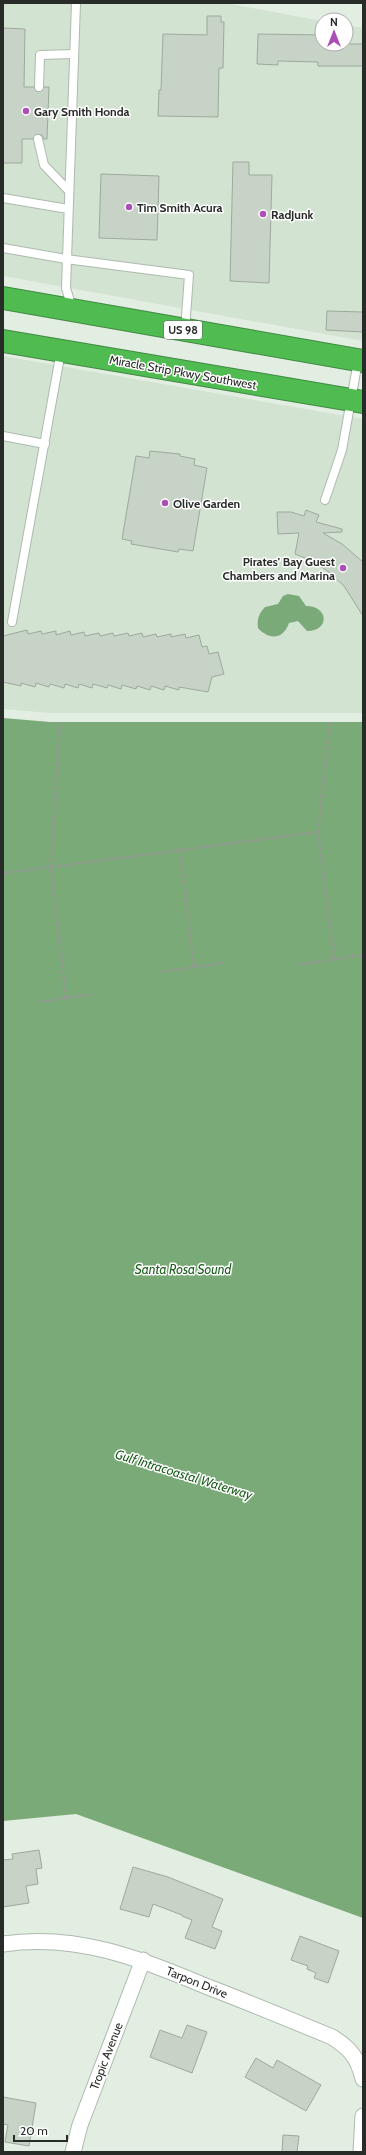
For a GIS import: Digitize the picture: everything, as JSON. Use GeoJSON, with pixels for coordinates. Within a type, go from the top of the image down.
{"type":"FeatureCollection","features":[{"type":"Feature","properties":{"kind":"highway","name":"US 98"},"geometry":{"type":"LineString","coordinates":[[3,298],[361,361]]}},
{"type":"Feature","properties":{"kind":"highway","name":"Miracle Strip Pkwy Southwest"},"geometry":{"type":"LineString","coordinates":[[3,341],[357,401]]}},
{"type":"Feature","properties":{"kind":"street","name":"Tarpon Drive"},"geometry":{"type":"LineString","coordinates":[[3,1944],[44,1941],[81,1945],[108,1949],[143,1960],[332,2036],[349,2048],[356,2058],[363,2079]]}},
{"type":"Feature","properties":{"kind":"street","name":"Tropic Avenue"},"geometry":{"type":"LineString","coordinates":[[73,2152],[80,2125],[143,1960]]}},
{"type":"Feature","properties":{"kind":"street"},"geometry":{"type":"LineString","coordinates":[[361,2152],[363,2116]]}},
{"type":"Feature","properties":{"kind":"lane"},"geometry":{"type":"LineString","coordinates":[[73,311],[66,288],[66,259],[76,3]]}},
{"type":"Feature","properties":{"kind":"lane"},"geometry":{"type":"LineString","coordinates":[[39,87],[40,55],[74,54]]}},
{"type":"Feature","properties":{"kind":"lane"},"geometry":{"type":"LineString","coordinates":[[38,139],[44,165],[69,191]]}},
{"type":"Feature","properties":{"kind":"lane"},"geometry":{"type":"LineString","coordinates":[[3,198],[68,209]]}},
{"type":"Feature","properties":{"kind":"lane"},"geometry":{"type":"LineString","coordinates":[[3,248],[66,259],[189,275],[185,330]]}},
{"type":"Feature","properties":{"kind":"lane"},"geometry":{"type":"LineString","coordinates":[[12,622],[61,351]]}},
{"type":"Feature","properties":{"kind":"lane"},"geometry":{"type":"LineString","coordinates":[[325,500],[357,401],[361,361]]}},
{"type":"Feature","properties":{"kind":"lane"},"geometry":{"type":"LineString","coordinates":[[3,436],[44,444]]}},
{"type":"Feature","properties":{"kind":"path"},"geometry":{"type":"LineString","coordinates":[[60,722],[51,867],[66,998]]}},
{"type":"Feature","properties":{"kind":"path"},"geometry":{"type":"LineString","coordinates":[[330,722],[318,832],[334,959]]}},
{"type":"Feature","properties":{"kind":"path"},"geometry":{"type":"LineString","coordinates":[[3,873],[318,832]]}},
{"type":"Feature","properties":{"kind":"path"},"geometry":{"type":"LineString","coordinates":[[180,850],[194,967]]}},
{"type":"Feature","properties":{"kind":"path"},"geometry":{"type":"LineString","coordinates":[[298,965],[363,955]]}},
{"type":"Feature","properties":{"kind":"path"},"geometry":{"type":"LineString","coordinates":[[161,972],[224,963]]}},
{"type":"Feature","properties":{"kind":"path"},"geometry":{"type":"LineString","coordinates":[[39,1002],[94,994]]}},
{"type":"Feature","properties":{"kind":"shaded area"},"geometry":{"type":"Polygon","coordinates":[[[3,3],[226,3],[314,20],[314,52],[354,52],[354,26],[363,28],[363,341],[3,276],[3,3]]]}},
{"type":"Feature","properties":{"kind":"shaded area"},"geometry":{"type":"Polygon","coordinates":[[[3,356],[363,419],[363,713],[50,713],[3,709],[3,356]]]}},
{"type":"Feature","properties":{"kind":"water"},"geometry":{"type":"Polygon","coordinates":[[[288,594],[299,596],[306,606],[314,607],[319,610],[324,618],[323,623],[315,630],[307,631],[298,621],[289,623],[283,633],[279,635],[267,635],[258,628],[258,619],[260,614],[265,607],[278,604],[283,596],[288,594]]]}},
{"type":"Feature","properties":{"kind":"water","name":"Santa Rosa Sound"},"geometry":{"type":"Polygon","coordinates":[[[3,718],[50,722],[363,722],[363,1918],[76,1814],[3,1821],[3,718]]]}},
{"type":"Feature","properties":{"kind":"building"},"geometry":{"type":"Polygon","coordinates":[[[207,16],[221,16],[221,22],[224,22],[223,68],[219,68],[218,117],[158,116],[159,90],[161,90],[163,34],[207,35],[207,16]]]}},
{"type":"Feature","properties":{"kind":"building","name":"Gary Smith Honda"},"geometry":{"type":"Polygon","coordinates":[[[3,28],[25,29],[24,87],[34,87],[36,91],[39,92],[44,87],[49,87],[47,139],[44,139],[42,135],[37,134],[33,139],[22,139],[22,163],[3,163],[3,28]]]}},
{"type":"Feature","properties":{"kind":"building"},"geometry":{"type":"Polygon","coordinates":[[[258,34],[314,35],[314,52],[354,52],[354,44],[363,44],[363,66],[318,66],[318,62],[278,61],[278,65],[257,64],[258,34]]]}},
{"type":"Feature","properties":{"kind":"building"},"geometry":{"type":"Polygon","coordinates":[[[233,162],[249,162],[249,175],[272,175],[269,283],[230,281],[233,162]]]}},
{"type":"Feature","properties":{"kind":"building","name":"Tim Smith Acura"},"geometry":{"type":"Polygon","coordinates":[[[101,174],[159,176],[157,240],[99,238],[101,174]]]}},
{"type":"Feature","properties":{"kind":"building"},"geometry":{"type":"Polygon","coordinates":[[[327,311],[363,312],[363,332],[326,330],[327,311]]]}},
{"type":"Feature","properties":{"kind":"building","name":"Olive Garden"},"geometry":{"type":"Polygon","coordinates":[[[150,451],[180,454],[180,456],[195,459],[194,465],[207,468],[193,551],[179,549],[178,552],[131,544],[132,541],[122,539],[136,456],[149,458],[150,451]]]}},
{"type":"Feature","properties":{"kind":"building","name":"Pirates' Bay Guest Chambers and Marina"},"geometry":{"type":"Polygon","coordinates":[[[306,510],[319,515],[316,522],[342,529],[342,532],[323,533],[342,544],[363,562],[363,616],[344,586],[330,573],[315,562],[295,554],[299,533],[278,534],[277,512],[291,512],[304,516],[306,510]]]}},
{"type":"Feature","properties":{"kind":"building"},"geometry":{"type":"Polygon","coordinates":[[[27,630],[28,634],[41,631],[42,634],[56,631],[56,635],[70,631],[71,635],[84,632],[85,636],[99,633],[100,636],[113,633],[114,636],[128,633],[129,636],[142,633],[143,637],[156,634],[157,637],[171,634],[171,637],[185,634],[186,638],[199,635],[202,647],[207,646],[209,654],[218,652],[224,674],[212,677],[208,692],[179,687],[179,690],[165,686],[164,690],[151,686],[150,690],[137,686],[136,689],[122,685],[121,689],[108,685],[107,688],[93,684],[92,688],[79,684],[78,688],[65,684],[64,688],[50,684],[49,687],[36,683],[35,687],[21,683],[21,686],[3,682],[3,636],[27,630]]]}},
{"type":"Feature","properties":{"kind":"building"},"geometry":{"type":"Polygon","coordinates":[[[39,1850],[42,1868],[36,1869],[38,1884],[26,1886],[29,1903],[3,1907],[3,1860],[13,1859],[12,1854],[39,1850]]]}},
{"type":"Feature","properties":{"kind":"building"},"geometry":{"type":"Polygon","coordinates":[[[133,1867],[168,1877],[223,1899],[212,1927],[222,1931],[215,1949],[185,1938],[192,1920],[182,1915],[153,1904],[149,1917],[120,1909],[133,1867]]]}},
{"type":"Feature","properties":{"kind":"building"},"geometry":{"type":"Polygon","coordinates":[[[300,1936],[339,1951],[328,1983],[314,1978],[316,1973],[307,1969],[308,1966],[291,1960],[300,1936]]]}},
{"type":"Feature","properties":{"kind":"building"},"geometry":{"type":"Polygon","coordinates":[[[187,2025],[207,2032],[192,2073],[150,2057],[160,2030],[182,2038],[187,2025]]]}},
{"type":"Feature","properties":{"kind":"building"},"geometry":{"type":"Polygon","coordinates":[[[256,2058],[273,2068],[277,2060],[321,2085],[306,2111],[245,2077],[256,2058]]]}},
{"type":"Feature","properties":{"kind":"building"},"geometry":{"type":"Polygon","coordinates":[[[3,2097],[36,2103],[29,2146],[5,2142],[8,2125],[3,2124],[3,2097]]]}},
{"type":"Feature","properties":{"kind":"building"},"geometry":{"type":"Polygon","coordinates":[[[283,2135],[299,2136],[297,2152],[282,2152],[283,2135]]]}},
{"type":"Feature","properties":{"kind":"place","name":"Gary Smith Honda"},"geometry":{"type":"Point","coordinates":[26,111]}},
{"type":"Feature","properties":{"kind":"place","name":"Tim Smith Acura"},"geometry":{"type":"Point","coordinates":[129,207]}},
{"type":"Feature","properties":{"kind":"place","name":"RadJunk"},"geometry":{"type":"Point","coordinates":[263,214]}},
{"type":"Feature","properties":{"kind":"place","name":"Olive Garden"},"geometry":{"type":"Point","coordinates":[165,503]}},
{"type":"Feature","properties":{"kind":"place","name":"Pirates' Bay Guest Chambers and Marina"},"geometry":{"type":"Point","coordinates":[343,568]}},
{"type":"Feature","properties":{"kind":"water label","name":"Gulf Intracoastal Waterway"},"geometry":{"type":"Point","coordinates":[184,1474]}}]}
